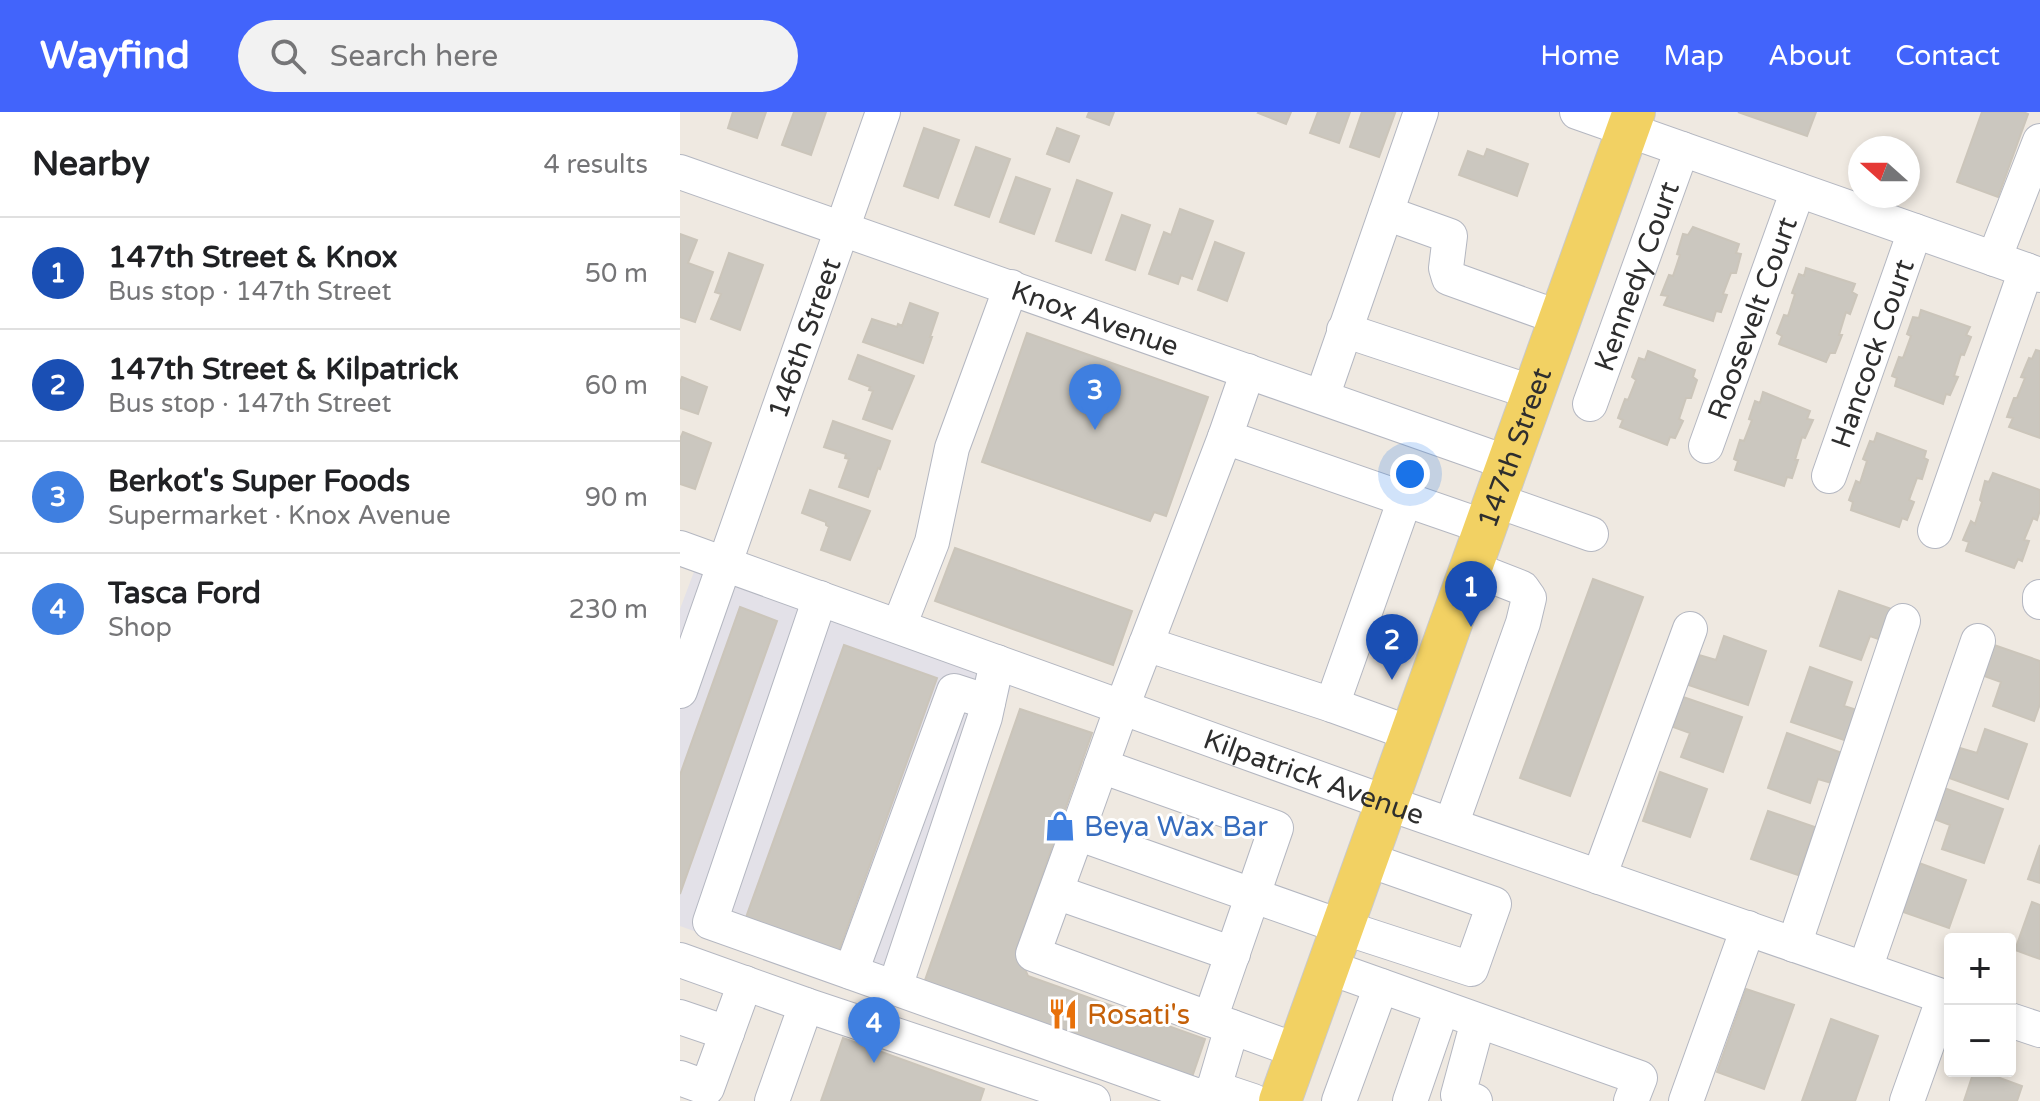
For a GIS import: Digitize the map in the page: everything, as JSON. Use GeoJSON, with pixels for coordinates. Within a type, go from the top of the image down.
{"type":"FeatureCollection","features":[{"type":"Feature","properties":{"kind":"main road","name":"147th Street"},"geometry":{"type":"LineString","coordinates":[[1280,1101],[1631,121]]}},
{"type":"Feature","properties":{"kind":"street","name":"146th Street"},"geometry":{"type":"LineString","coordinates":[[680,691],[883,112]]}},
{"type":"Feature","properties":{"kind":"street"},"geometry":{"type":"LineString","coordinates":[[1322,397],[1421,112]]}},
{"type":"Feature","properties":{"kind":"street"},"geometry":{"type":"LineString","coordinates":[[1577,112],[1631,121],[1682,149],[2020,268]]}},
{"type":"Feature","properties":{"kind":"street"},"geometry":{"type":"LineString","coordinates":[[1935,531],[2020,268],[2040,141]]}},
{"type":"Feature","properties":{"kind":"street","name":"Kennedy Court"},"geometry":{"type":"LineString","coordinates":[[1590,404],[1682,149]]}},
{"type":"Feature","properties":{"kind":"street","name":"Knox Avenue"},"geometry":{"type":"LineString","coordinates":[[680,172],[1322,397],[1496,497]]}},
{"type":"Feature","properties":{"kind":"street","name":"Roosevelt Court"},"geometry":{"type":"LineString","coordinates":[[1706,446],[1798,190]]}},
{"type":"Feature","properties":{"kind":"street"},"geometry":{"type":"LineString","coordinates":[[1386,213],[1450,236],[1446,268],[1449,278],[1560,318]]}},
{"type":"Feature","properties":{"kind":"street","name":"Hancock Court"},"geometry":{"type":"LineString","coordinates":[[1829,476],[1915,231]]}},
{"type":"Feature","properties":{"kind":"street"},"geometry":{"type":"LineString","coordinates":[[899,626],[932,542],[952,448],[1011,287]]}},
{"type":"Feature","properties":{"kind":"street"},"geometry":{"type":"LineString","coordinates":[[1344,330],[1534,393]]}},
{"type":"Feature","properties":{"kind":"street"},"geometry":{"type":"LineString","coordinates":[[1248,371],[1033,954],[1298,1051]]}},
{"type":"Feature","properties":{"kind":"street"},"geometry":{"type":"LineString","coordinates":[[1225,437],[1405,499],[1496,497],[1591,534]]}},
{"type":"Feature","properties":{"kind":"street"},"geometry":{"type":"LineString","coordinates":[[1332,705],[1405,499]]}},
{"type":"Feature","properties":{"kind":"street","name":"Kilpatrick Avenue"},"geometry":{"type":"LineString","coordinates":[[680,548],[1387,803],[1944,997]]}},
{"type":"Feature","properties":{"kind":"street"},"geometry":{"type":"LineString","coordinates":[[1451,825],[1523,623],[1529,598],[1522,588],[1471,568]]}},
{"type":"Feature","properties":{"kind":"street"},"geometry":{"type":"LineString","coordinates":[[820,598],[710,922],[1201,1097],[1214,1088],[1233,954],[1276,828],[1101,766]]}},
{"type":"Feature","properties":{"kind":"street"},"geometry":{"type":"LineString","coordinates":[[1794,945],[1903,621]]}},
{"type":"Feature","properties":{"kind":"street"},"geometry":{"type":"LineString","coordinates":[[1599,877],[1690,629]]}},
{"type":"Feature","properties":{"kind":"street"},"geometry":{"type":"LineString","coordinates":[[1865,969],[1978,641]]}},
{"type":"Feature","properties":{"kind":"street"},"geometry":{"type":"LineString","coordinates":[[1146,644],[1412,734]]}},
{"type":"Feature","properties":{"kind":"street"},"geometry":{"type":"LineString","coordinates":[[895,987],[985,717],[997,662]]}},
{"type":"Feature","properties":{"kind":"street"},"geometry":{"type":"LineString","coordinates":[[851,972],[954,691],[988,702]]}},
{"type":"Feature","properties":{"kind":"street"},"geometry":{"type":"LineString","coordinates":[[1077,833],[1471,969],[1494,904],[1366,859]]}},
{"type":"Feature","properties":{"kind":"street"},"geometry":{"type":"LineString","coordinates":[[1056,892],[1233,954]]}},
{"type":"Feature","properties":{"kind":"street"},"geometry":{"type":"LineString","coordinates":[[1686,1101],[1748,928]]}},
{"type":"Feature","properties":{"kind":"street"},"geometry":{"type":"LineString","coordinates":[[680,960],[806,1005],[1002,1086],[1093,1101]]}},
{"type":"Feature","properties":{"kind":"street"},"geometry":{"type":"LineString","coordinates":[[1328,967],[1640,1078],[1631,1101]]}},
{"type":"Feature","properties":{"kind":"street"},"geometry":{"type":"LineString","coordinates":[[680,1078],[707,1088],[745,983]]}},
{"type":"Feature","properties":{"kind":"street"},"geometry":{"type":"LineString","coordinates":[[1339,1101],[1381,986]]}},
{"type":"Feature","properties":{"kind":"street"},"geometry":{"type":"LineString","coordinates":[[772,1101],[806,1005]]}},
{"type":"Feature","properties":{"kind":"street"},"geometry":{"type":"LineString","coordinates":[[1907,1101],[1944,1005]]}},
{"type":"Feature","properties":{"kind":"street"},"geometry":{"type":"LineString","coordinates":[[1410,1101],[1442,1008]]}},
{"type":"Feature","properties":{"kind":"street"},"geometry":{"type":"LineString","coordinates":[[680,1017],[727,1033]]}},
{"type":"Feature","properties":{"kind":"street"},"geometry":{"type":"LineString","coordinates":[[1475,1101],[1458,1095],[1478,1021]]}},
{"type":"Feature","properties":{"kind":"street"},"geometry":{"type":"LineString","coordinates":[[2016,1022],[2040,1030]]}},
{"type":"Feature","properties":{"kind":"street"},"geometry":{"type":"LineString","coordinates":[[1214,1088],[1253,1101]]}},
{"type":"Feature","properties":{"kind":"shaded area"},"geometry":{"type":"Polygon","coordinates":[[[695,569],[1013,682],[897,1004],[680,926],[680,609],[695,569]]]}},
{"type":"Feature","properties":{"kind":"building"},"geometry":{"type":"Polygon","coordinates":[[[733,112],[766,112],[757,138],[728,128],[733,112]]]}},
{"type":"Feature","properties":{"kind":"building"},"geometry":{"type":"Polygon","coordinates":[[[794,112],[826,112],[811,155],[782,145],[794,112]]]}},
{"type":"Feature","properties":{"kind":"building"},"geometry":{"type":"Polygon","coordinates":[[[1089,112],[1114,112],[1109,125],[1087,117],[1089,112]]]}},
{"type":"Feature","properties":{"kind":"building"},"geometry":{"type":"Polygon","coordinates":[[[1259,112],[1291,112],[1286,124],[1259,112]]]}},
{"type":"Feature","properties":{"kind":"building"},"geometry":{"type":"Polygon","coordinates":[[[1318,112],[1350,112],[1339,143],[1310,133],[1318,112]]]}},
{"type":"Feature","properties":{"kind":"building"},"geometry":{"type":"Polygon","coordinates":[[[1362,112],[1395,113],[1379,157],[1350,147],[1362,112]]]}},
{"type":"Feature","properties":{"kind":"building"},"geometry":{"type":"Polygon","coordinates":[[[1738,112],[1816,112],[1807,136],[1738,112]]]}},
{"type":"Feature","properties":{"kind":"building"},"geometry":{"type":"Polygon","coordinates":[[[1982,112],[2028,114],[1998,197],[1957,182],[1982,112]]]}},
{"type":"Feature","properties":{"kind":"building"},"geometry":{"type":"Polygon","coordinates":[[[924,128],[959,140],[938,198],[904,186],[924,128]]]}},
{"type":"Feature","properties":{"kind":"building"},"geometry":{"type":"Polygon","coordinates":[[[1057,128],[1079,136],[1069,162],[1047,154],[1057,128]]]}},
{"type":"Feature","properties":{"kind":"building"},"geometry":{"type":"Polygon","coordinates":[[[976,147],[1010,159],[989,217],[955,205],[976,147]]]}},
{"type":"Feature","properties":{"kind":"building"},"geometry":{"type":"Polygon","coordinates":[[[1487,149],[1528,164],[1517,196],[1459,175],[1468,151],[1484,157],[1487,149]]]}},
{"type":"Feature","properties":{"kind":"building"},"geometry":{"type":"Polygon","coordinates":[[[1016,177],[1050,189],[1034,234],[1000,222],[1016,177]]]}},
{"type":"Feature","properties":{"kind":"building"},"geometry":{"type":"Polygon","coordinates":[[[1077,180],[1112,193],[1091,253],[1056,241],[1077,180]]]}},
{"type":"Feature","properties":{"kind":"building"},"geometry":{"type":"Polygon","coordinates":[[[1180,209],[1213,221],[1192,279],[1181,275],[1178,284],[1149,274],[1164,232],[1171,235],[1180,209]]]}},
{"type":"Feature","properties":{"kind":"building"},"geometry":{"type":"Polygon","coordinates":[[[1122,215],[1150,225],[1135,270],[1106,260],[1122,215]]]}},
{"type":"Feature","properties":{"kind":"building"},"geometry":{"type":"Polygon","coordinates":[[[1693,227],[1739,244],[1736,253],[1741,254],[1736,273],[1731,273],[1723,294],[1727,295],[1721,312],[1716,311],[1713,321],[1664,305],[1668,296],[1661,295],[1669,275],[1673,276],[1683,234],[1688,235],[1693,227]]]}},
{"type":"Feature","properties":{"kind":"building"},"geometry":{"type":"Polygon","coordinates":[[[680,234],[697,240],[688,263],[713,272],[695,322],[680,317],[680,234]]]}},
{"type":"Feature","properties":{"kind":"building"},"geometry":{"type":"Polygon","coordinates":[[[1215,242],[1244,253],[1227,301],[1198,290],[1215,242]]]}},
{"type":"Feature","properties":{"kind":"building"},"geometry":{"type":"Polygon","coordinates":[[[729,253],[763,265],[740,330],[711,319],[721,294],[715,292],[729,253]]]}},
{"type":"Feature","properties":{"kind":"building"},"geometry":{"type":"Polygon","coordinates":[[[1806,268],[1855,284],[1852,292],[1857,295],[1850,314],[1846,312],[1835,353],[1830,353],[1826,362],[1779,344],[1782,336],[1777,333],[1784,315],[1788,316],[1799,274],[1804,276],[1806,268]]]}},
{"type":"Feature","properties":{"kind":"building"},"geometry":{"type":"Polygon","coordinates":[[[910,303],[938,313],[923,363],[863,342],[872,319],[902,326],[910,303]]]}},
{"type":"Feature","properties":{"kind":"building"},"geometry":{"type":"Polygon","coordinates":[[[1921,310],[1970,327],[1966,335],[1971,337],[1954,376],[1958,377],[1943,404],[1895,386],[1897,378],[1892,376],[1911,336],[1907,334],[1913,317],[1919,318],[1921,310]]]}},
{"type":"Feature","properties":{"kind":"building"},"geometry":{"type":"Polygon","coordinates":[[[1027,333],[1208,397],[1166,516],[1154,512],[1150,521],[982,462],[1027,333]]]}},
{"type":"Feature","properties":{"kind":"building"},"geometry":{"type":"Polygon","coordinates":[[[2036,350],[2040,351],[2040,438],[2009,427],[2013,418],[2007,417],[2025,378],[2021,377],[2029,358],[2032,359],[2036,350]]]}},
{"type":"Feature","properties":{"kind":"building"},"geometry":{"type":"Polygon","coordinates":[[[1648,351],[1695,370],[1693,377],[1697,380],[1691,398],[1686,398],[1679,419],[1683,421],[1675,438],[1670,437],[1667,445],[1620,427],[1623,420],[1618,418],[1636,380],[1632,377],[1639,358],[1645,360],[1648,351]]]}},
{"type":"Feature","properties":{"kind":"building"},"geometry":{"type":"Polygon","coordinates":[[[858,355],[914,376],[892,429],[863,419],[873,391],[849,379],[858,355]]]}},
{"type":"Feature","properties":{"kind":"building"},"geometry":{"type":"Polygon","coordinates":[[[682,377],[707,387],[698,414],[680,408],[682,377]]]}},
{"type":"Feature","properties":{"kind":"building"},"geometry":{"type":"Polygon","coordinates":[[[1763,392],[1810,411],[1807,419],[1813,420],[1805,438],[1802,437],[1792,478],[1787,477],[1784,486],[1735,470],[1738,461],[1734,459],[1740,440],[1744,441],[1755,401],[1760,403],[1763,392]]]}},
{"type":"Feature","properties":{"kind":"building"},"geometry":{"type":"Polygon","coordinates":[[[833,421],[890,441],[868,497],[839,487],[849,459],[845,458],[846,454],[824,447],[833,421]]]}},
{"type":"Feature","properties":{"kind":"building"},"geometry":{"type":"Polygon","coordinates":[[[683,432],[711,443],[695,489],[680,484],[680,439],[683,432]]]}},
{"type":"Feature","properties":{"kind":"building"},"geometry":{"type":"Polygon","coordinates":[[[1877,433],[1926,451],[1924,458],[1928,460],[1922,479],[1917,478],[1909,500],[1914,502],[1907,520],[1902,518],[1899,527],[1851,510],[1853,502],[1849,500],[1856,481],[1860,483],[1867,461],[1863,459],[1877,433]]]}},
{"type":"Feature","properties":{"kind":"building"},"geometry":{"type":"Polygon","coordinates":[[[1993,473],[2040,490],[2037,520],[2033,518],[2024,540],[2029,541],[2022,561],[2018,559],[2014,568],[1966,551],[1969,542],[1963,540],[1971,521],[1975,524],[1985,481],[1989,482],[1993,473]]]}},
{"type":"Feature","properties":{"kind":"building"},"geometry":{"type":"Polygon","coordinates":[[[810,490],[870,511],[850,560],[821,550],[829,527],[826,522],[802,513],[810,490]]]}},
{"type":"Feature","properties":{"kind":"building"},"geometry":{"type":"Polygon","coordinates":[[[955,548],[1132,611],[1113,665],[935,601],[955,548]]]}},
{"type":"Feature","properties":{"kind":"building"},"geometry":{"type":"Polygon","coordinates":[[[1593,579],[1643,597],[1570,796],[1520,778],[1593,579]]]}},
{"type":"Feature","properties":{"kind":"building"},"geometry":{"type":"Polygon","coordinates":[[[1839,591],[1897,611],[1887,642],[1870,636],[1861,660],[1820,646],[1839,591]]]}},
{"type":"Feature","properties":{"kind":"building"},"geometry":{"type":"Polygon","coordinates":[[[740,607],[777,621],[680,894],[680,775],[740,607]]]}},
{"type":"Feature","properties":{"kind":"building"},"geometry":{"type":"Polygon","coordinates":[[[1724,636],[1766,651],[1748,705],[1689,685],[1699,655],[1716,660],[1724,636]]]}},
{"type":"Feature","properties":{"kind":"building"},"geometry":{"type":"Polygon","coordinates":[[[844,645],[937,678],[837,956],[744,923],[844,645]]]}},
{"type":"Feature","properties":{"kind":"building"},"geometry":{"type":"Polygon","coordinates":[[[1994,645],[2040,661],[2040,704],[2034,721],[1993,706],[2001,682],[1984,676],[1994,645]]]}},
{"type":"Feature","properties":{"kind":"building"},"geometry":{"type":"Polygon","coordinates":[[[1810,667],[1852,682],[1844,706],[1860,711],[1850,742],[1791,722],[1810,667]]]}},
{"type":"Feature","properties":{"kind":"building"},"geometry":{"type":"Polygon","coordinates":[[[1683,697],[1742,717],[1723,772],[1681,757],[1690,733],[1673,727],[1683,697]]]}},
{"type":"Feature","properties":{"kind":"building"},"geometry":{"type":"Polygon","coordinates":[[[1020,709],[1092,733],[1016,950],[1028,976],[1205,1039],[1191,1080],[923,986],[1020,709]]]}},
{"type":"Feature","properties":{"kind":"building"},"geometry":{"type":"Polygon","coordinates":[[[1985,729],[2027,744],[2008,799],[1949,778],[1960,748],[1977,753],[1985,729]]]}},
{"type":"Feature","properties":{"kind":"building"},"geometry":{"type":"Polygon","coordinates":[[[1787,733],[1845,754],[1835,784],[1818,779],[1810,803],[1768,788],[1787,733]]]}},
{"type":"Feature","properties":{"kind":"building"},"geometry":{"type":"Polygon","coordinates":[[[1660,772],[1707,789],[1690,837],[1643,821],[1660,772]]]}},
{"type":"Feature","properties":{"kind":"building"},"geometry":{"type":"Polygon","coordinates":[[[1944,788],[2003,809],[1984,863],[1942,849],[1950,825],[1934,819],[1944,788]]]}},
{"type":"Feature","properties":{"kind":"building"},"geometry":{"type":"Polygon","coordinates":[[[1768,811],[1815,827],[1798,875],[1751,859],[1768,811]]]}},
{"type":"Feature","properties":{"kind":"building"},"geometry":{"type":"Polygon","coordinates":[[[2040,845],[2040,883],[2028,879],[2040,845]]]}},
{"type":"Feature","properties":{"kind":"building"},"geometry":{"type":"Polygon","coordinates":[[[1919,863],[1966,880],[1949,928],[1903,912],[1919,863]]]}},
{"type":"Feature","properties":{"kind":"building"},"geometry":{"type":"Polygon","coordinates":[[[2032,902],[2040,905],[2040,959],[2016,950],[2032,902]]]}},
{"type":"Feature","properties":{"kind":"building"},"geometry":{"type":"Polygon","coordinates":[[[1746,989],[1794,1005],[1764,1089],[1717,1072],[1746,989]]]}},
{"type":"Feature","properties":{"kind":"building"},"geometry":{"type":"Polygon","coordinates":[[[1831,1019],[1878,1036],[1855,1101],[1802,1101],[1831,1019]]]}},
{"type":"Feature","properties":{"kind":"building"},"geometry":{"type":"Polygon","coordinates":[[[843,1038],[984,1089],[980,1101],[821,1101],[843,1038]]]}},
{"type":"Feature","properties":{"kind":"building"},"geometry":{"type":"Polygon","coordinates":[[[1972,1077],[1997,1077],[2022,1086],[2017,1101],[1964,1101],[1972,1077]]]}},
{"type":"Feature","properties":{"kind":"place","name":"Berkot's Super Foods"},"geometry":{"type":"Point","coordinates":[1095,430]}},
{"type":"Feature","properties":{"kind":"place","name":"147th Street & Knox"},"geometry":{"type":"Point","coordinates":[1471,627]}},
{"type":"Feature","properties":{"kind":"place","name":"147th Street & Kilpatrick"},"geometry":{"type":"Point","coordinates":[1392,680]}},
{"type":"Feature","properties":{"kind":"place","name":"Beya Wax Bar"},"geometry":{"type":"Point","coordinates":[1060,826]}},
{"type":"Feature","properties":{"kind":"place","name":"Rosati's"},"geometry":{"type":"Point","coordinates":[1063,1014]}},
{"type":"Feature","properties":{"kind":"place","name":"Tasca Ford"},"geometry":{"type":"Point","coordinates":[874,1063]}}]}
